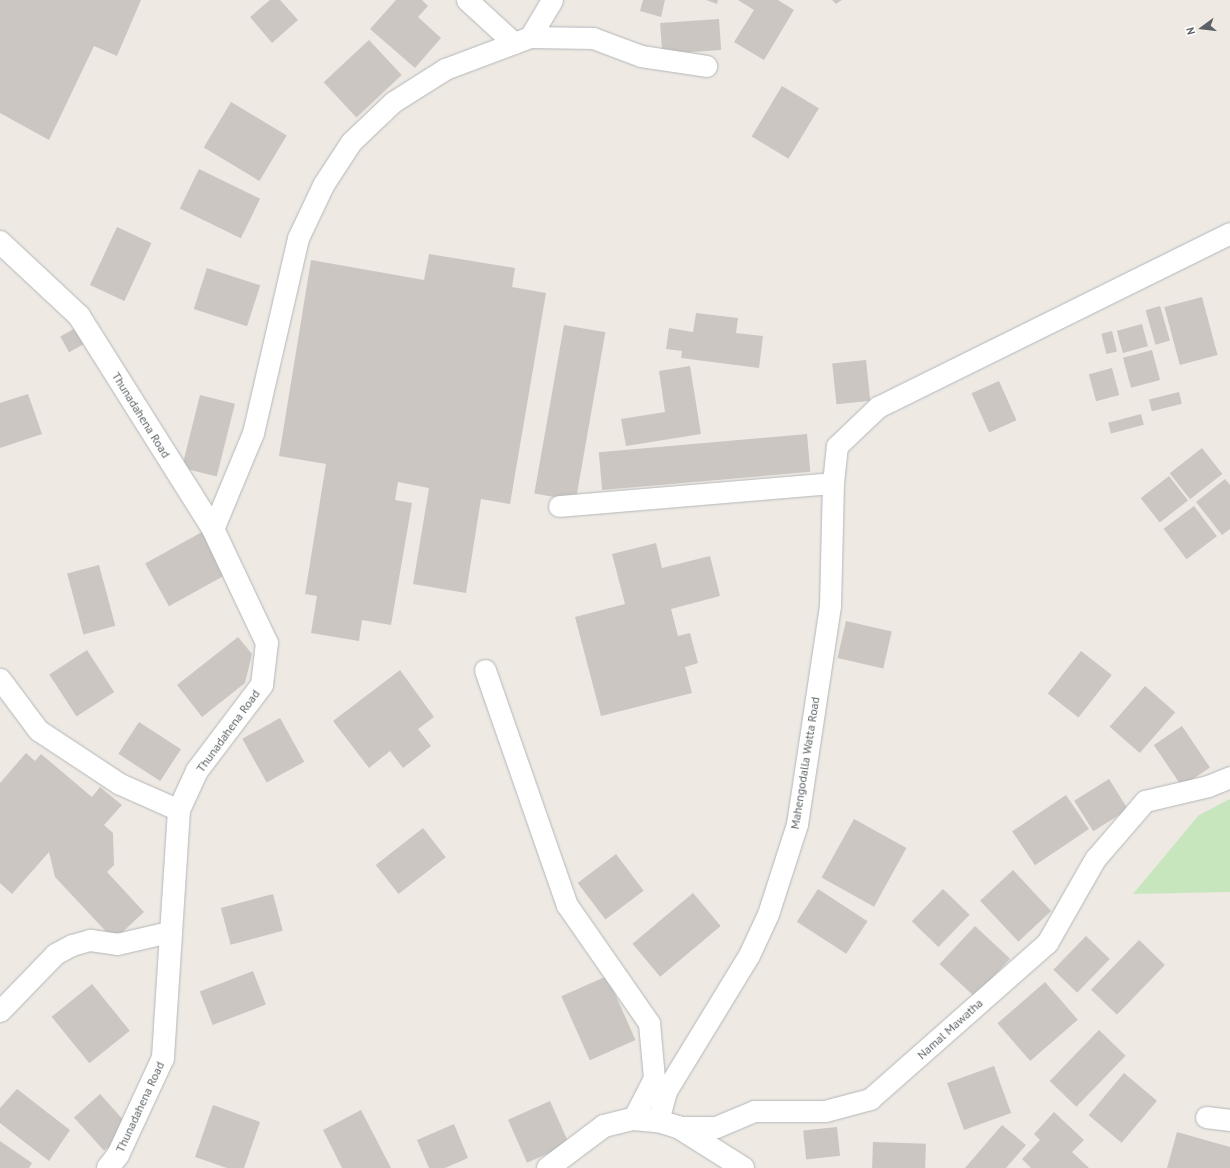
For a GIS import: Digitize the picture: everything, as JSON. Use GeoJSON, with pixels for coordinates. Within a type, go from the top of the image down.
{"type":"FeatureCollection","features":[{"type":"Feature","properties":{"kind":"street"},"geometry":{"type":"LineString","coordinates":[[467,0],[522,40]]}},
{"type":"Feature","properties":{"kind":"street"},"geometry":{"type":"LineString","coordinates":[[522,40],[552,0]]}},
{"type":"Feature","properties":{"kind":"street"},"geometry":{"type":"LineString","coordinates":[[213,530],[253,433],[298,238],[323,185],[351,142],[393,102],[445,69],[522,40],[593,38],[641,56],[706,66]]}},
{"type":"Feature","properties":{"kind":"street","name":"Mahengodalla Watta Road"},"geometry":{"type":"LineString","coordinates":[[668,1124],[666,1091],[753,948],[768,914],[797,824],[830,605],[833,483],[837,446],[878,407],[1230,233]]}},
{"type":"Feature","properties":{"kind":"street","name":"Thunadahena Road"},"geometry":{"type":"LineString","coordinates":[[0,242],[79,316],[213,530],[267,642],[265,677],[262,685],[197,771],[179,810],[163,1058],[118,1156],[108,1168]]}},
{"type":"Feature","properties":{"kind":"street"},"geometry":{"type":"LineString","coordinates":[[559,506],[833,483]]}},
{"type":"Feature","properties":{"kind":"street"},"geometry":{"type":"LineString","coordinates":[[485,670],[568,905],[649,1023],[654,1078],[633,1119]]}},
{"type":"Feature","properties":{"kind":"street"},"geometry":{"type":"LineString","coordinates":[[0,679],[38,730],[120,784],[179,810]]}},
{"type":"Feature","properties":{"kind":"street","name":"Namal Mawatha"},"geometry":{"type":"LineString","coordinates":[[668,1124],[716,1126],[754,1111],[825,1111],[870,1099],[1047,943],[1095,859],[1145,801],[1208,786],[1230,777]]}},
{"type":"Feature","properties":{"kind":"street"},"geometry":{"type":"LineString","coordinates":[[0,1011],[55,954],[72,945],[90,940],[117,944],[170,932]]}},
{"type":"Feature","properties":{"kind":"street"},"geometry":{"type":"LineString","coordinates":[[1206,1117],[1230,1120]]}},
{"type":"Feature","properties":{"kind":"street"},"geometry":{"type":"LineString","coordinates":[[548,1168],[604,1126],[633,1119],[668,1124],[740,1167]]}},
{"type":"Feature","properties":{"kind":"green space"},"geometry":{"type":"Polygon","coordinates":[[[1230,799],[1230,892],[1133,894],[1199,815],[1230,799]]]}},
{"type":"Feature","properties":{"kind":"building"},"geometry":{"type":"Polygon","coordinates":[[[0,0],[141,0],[117,56],[94,46],[49,140],[0,113],[0,0]]]}},
{"type":"Feature","properties":{"kind":"building"},"geometry":{"type":"Polygon","coordinates":[[[270,0],[280,0],[298,20],[272,43],[250,17],[270,0]]]}},
{"type":"Feature","properties":{"kind":"building"},"geometry":{"type":"Polygon","coordinates":[[[396,0],[422,0],[428,6],[418,17],[441,38],[415,68],[370,29],[396,0]]]}},
{"type":"Feature","properties":{"kind":"building"},"geometry":{"type":"Polygon","coordinates":[[[643,0],[665,0],[661,17],[640,11],[643,0]]]}},
{"type":"Feature","properties":{"kind":"building"},"geometry":{"type":"Polygon","coordinates":[[[706,0],[718,0],[717,4],[706,0]]]}},
{"type":"Feature","properties":{"kind":"building"},"geometry":{"type":"Polygon","coordinates":[[[738,0],[778,0],[794,10],[764,60],[734,42],[754,10],[738,0]]]}},
{"type":"Feature","properties":{"kind":"building"},"geometry":{"type":"Polygon","coordinates":[[[832,0],[842,0],[836,4],[832,0]]]}},
{"type":"Feature","properties":{"kind":"building"},"geometry":{"type":"Polygon","coordinates":[[[719,19],[721,50],[662,54],[660,23],[719,19]]]}},
{"type":"Feature","properties":{"kind":"building"},"geometry":{"type":"Polygon","coordinates":[[[369,40],[402,75],[356,117],[324,82],[369,40]]]}},
{"type":"Feature","properties":{"kind":"building"},"geometry":{"type":"Polygon","coordinates":[[[782,86],[819,108],[788,159],[752,137],[782,86]]]}},
{"type":"Feature","properties":{"kind":"building"},"geometry":{"type":"Polygon","coordinates":[[[231,102],[287,135],[259,181],[204,147],[231,102]]]}},
{"type":"Feature","properties":{"kind":"building"},"geometry":{"type":"Polygon","coordinates":[[[199,169],[260,199],[241,238],[180,209],[199,169]]]}},
{"type":"Feature","properties":{"kind":"building"},"geometry":{"type":"Polygon","coordinates":[[[117,227],[151,243],[124,301],[90,285],[117,227]]]}},
{"type":"Feature","properties":{"kind":"building"},"geometry":{"type":"Polygon","coordinates":[[[429,254],[515,268],[512,287],[546,293],[510,504],[481,499],[466,593],[413,584],[429,488],[398,482],[395,500],[412,503],[391,625],[362,620],[359,641],[311,633],[317,596],[305,594],[326,464],[279,456],[311,260],[424,280],[429,254]]]}},
{"type":"Feature","properties":{"kind":"building"},"geometry":{"type":"Polygon","coordinates":[[[207,268],[260,285],[247,326],[194,309],[207,268]]]}},
{"type":"Feature","properties":{"kind":"building"},"geometry":{"type":"Polygon","coordinates":[[[1202,297],[1218,355],[1180,365],[1164,307],[1202,297]]]}},
{"type":"Feature","properties":{"kind":"building"},"geometry":{"type":"Polygon","coordinates":[[[1160,306],[1170,341],[1156,345],[1146,310],[1160,306]]]}},
{"type":"Feature","properties":{"kind":"building"},"geometry":{"type":"Polygon","coordinates":[[[696,313],[738,318],[736,333],[763,336],[759,368],[681,358],[682,351],[666,349],[669,328],[693,332],[696,313]]]}},
{"type":"Feature","properties":{"kind":"building"},"geometry":{"type":"Polygon","coordinates":[[[83,324],[92,340],[69,352],[60,337],[83,324]]]}},
{"type":"Feature","properties":{"kind":"building"},"geometry":{"type":"Polygon","coordinates":[[[1142,324],[1148,346],[1123,353],[1117,331],[1142,324]]]}},
{"type":"Feature","properties":{"kind":"building"},"geometry":{"type":"Polygon","coordinates":[[[564,325],[605,332],[576,501],[534,493],[564,325]]]}},
{"type":"Feature","properties":{"kind":"building"},"geometry":{"type":"Polygon","coordinates":[[[1112,331],[1117,351],[1106,354],[1101,334],[1112,331]]]}},
{"type":"Feature","properties":{"kind":"building"},"geometry":{"type":"Polygon","coordinates":[[[1152,350],[1160,380],[1131,388],[1123,358],[1152,350]]]}},
{"type":"Feature","properties":{"kind":"building"},"geometry":{"type":"Polygon","coordinates":[[[866,360],[870,401],[836,404],[832,364],[866,360]]]}},
{"type":"Feature","properties":{"kind":"building"},"geometry":{"type":"Polygon","coordinates":[[[690,366],[701,434],[626,446],[621,419],[665,412],[659,371],[690,366]]]}},
{"type":"Feature","properties":{"kind":"building"},"geometry":{"type":"Polygon","coordinates":[[[1112,368],[1119,395],[1096,401],[1089,374],[1112,368]]]}},
{"type":"Feature","properties":{"kind":"building"},"geometry":{"type":"Polygon","coordinates":[[[999,381],[1016,420],[989,432],[972,393],[999,381]]]}},
{"type":"Feature","properties":{"kind":"building"},"geometry":{"type":"Polygon","coordinates":[[[1179,392],[1182,404],[1152,411],[1149,399],[1179,392]]]}},
{"type":"Feature","properties":{"kind":"building"},"geometry":{"type":"Polygon","coordinates":[[[28,394],[42,434],[0,448],[0,403],[28,394]]]}},
{"type":"Feature","properties":{"kind":"building"},"geometry":{"type":"Polygon","coordinates":[[[200,395],[235,404],[217,476],[182,468],[200,395]]]}},
{"type":"Feature","properties":{"kind":"building"},"geometry":{"type":"Polygon","coordinates":[[[1141,414],[1144,425],[1111,433],[1108,423],[1141,414]]]}},
{"type":"Feature","properties":{"kind":"building"},"geometry":{"type":"Polygon","coordinates":[[[807,434],[810,472],[602,490],[599,452],[807,434]]]}},
{"type":"Feature","properties":{"kind":"building"},"geometry":{"type":"Polygon","coordinates":[[[1202,448],[1222,474],[1190,499],[1170,473],[1202,448]]]}},
{"type":"Feature","properties":{"kind":"building"},"geometry":{"type":"Polygon","coordinates":[[[1169,476],[1188,500],[1160,523],[1141,498],[1169,476]]]}},
{"type":"Feature","properties":{"kind":"building"},"geometry":{"type":"Polygon","coordinates":[[[1225,479],[1230,485],[1230,529],[1222,535],[1196,502],[1225,479]]]}},
{"type":"Feature","properties":{"kind":"building"},"geometry":{"type":"Polygon","coordinates":[[[1194,506],[1217,536],[1187,559],[1164,529],[1194,506]]]}},
{"type":"Feature","properties":{"kind":"building"},"geometry":{"type":"Polygon","coordinates":[[[202,532],[226,575],[169,606],[145,564],[202,532]]]}},
{"type":"Feature","properties":{"kind":"building"},"geometry":{"type":"Polygon","coordinates":[[[656,543],[662,568],[710,556],[720,596],[671,609],[678,636],[690,633],[698,663],[685,667],[692,693],[601,716],[575,617],[625,604],[612,554],[656,543]]]}},
{"type":"Feature","properties":{"kind":"building"},"geometry":{"type":"Polygon","coordinates":[[[99,565],[115,626],[83,634],[67,574],[99,565]]]}},
{"type":"Feature","properties":{"kind":"building"},"geometry":{"type":"Polygon","coordinates":[[[846,621],[892,632],[883,669],[837,658],[846,621]]]}},
{"type":"Feature","properties":{"kind":"building"},"geometry":{"type":"Polygon","coordinates":[[[238,637],[252,654],[245,683],[202,717],[177,685],[238,637]]]}},
{"type":"Feature","properties":{"kind":"building"},"geometry":{"type":"Polygon","coordinates":[[[87,650],[114,692],[76,716],[49,675],[87,650]]]}},
{"type":"Feature","properties":{"kind":"building"},"geometry":{"type":"Polygon","coordinates":[[[1081,651],[1112,675],[1078,718],[1048,694],[1081,651]]]}},
{"type":"Feature","properties":{"kind":"building"},"geometry":{"type":"Polygon","coordinates":[[[400,670],[434,717],[418,729],[431,746],[403,768],[390,751],[369,768],[333,721],[400,670]]]}},
{"type":"Feature","properties":{"kind":"building"},"geometry":{"type":"Polygon","coordinates":[[[1145,686],[1175,712],[1140,753],[1110,727],[1145,686]]]}},
{"type":"Feature","properties":{"kind":"building"},"geometry":{"type":"Polygon","coordinates":[[[280,718],[304,762],[267,783],[242,739],[280,718]]]}},
{"type":"Feature","properties":{"kind":"building"},"geometry":{"type":"Polygon","coordinates":[[[139,722],[181,749],[160,781],[118,754],[139,722]]]}},
{"type":"Feature","properties":{"kind":"building"},"geometry":{"type":"Polygon","coordinates":[[[1182,726],[1210,767],[1182,786],[1154,745],[1182,726]]]}},
{"type":"Feature","properties":{"kind":"building"},"geometry":{"type":"Polygon","coordinates":[[[26,753],[35,761],[41,754],[92,797],[100,787],[122,805],[104,825],[113,833],[114,865],[107,872],[144,912],[114,940],[55,877],[49,852],[12,894],[0,883],[0,783],[26,753]]]}},
{"type":"Feature","properties":{"kind":"building"},"geometry":{"type":"Polygon","coordinates":[[[1109,779],[1128,810],[1093,831],[1074,801],[1109,779]]]}},
{"type":"Feature","properties":{"kind":"building"},"geometry":{"type":"Polygon","coordinates":[[[1066,795],[1089,829],[1035,865],[1012,831],[1066,795]]]}},
{"type":"Feature","properties":{"kind":"building"},"geometry":{"type":"Polygon","coordinates":[[[854,819],[906,848],[874,907],[822,878],[854,819]]]}},
{"type":"Feature","properties":{"kind":"building"},"geometry":{"type":"Polygon","coordinates":[[[423,828],[446,857],[398,894],[376,865],[423,828]]]}},
{"type":"Feature","properties":{"kind":"building"},"geometry":{"type":"Polygon","coordinates":[[[616,854],[644,891],[605,920],[578,883],[616,854]]]}},
{"type":"Feature","properties":{"kind":"building"},"geometry":{"type":"Polygon","coordinates":[[[1013,870],[1051,911],[1018,942],[980,901],[1013,870]]]}},
{"type":"Feature","properties":{"kind":"building"},"geometry":{"type":"Polygon","coordinates":[[[818,889],[867,921],[846,954],[797,922],[818,889]]]}},
{"type":"Feature","properties":{"kind":"building"},"geometry":{"type":"Polygon","coordinates":[[[943,889],[970,915],[938,947],[912,921],[943,889]]]}},
{"type":"Feature","properties":{"kind":"building"},"geometry":{"type":"Polygon","coordinates":[[[693,893],[721,926],[660,977],[632,944],[693,893]]]}},
{"type":"Feature","properties":{"kind":"building"},"geometry":{"type":"Polygon","coordinates":[[[273,894],[283,931],[231,945],[221,908],[273,894]]]}},
{"type":"Feature","properties":{"kind":"building"},"geometry":{"type":"Polygon","coordinates":[[[975,926],[1010,959],[975,997],[940,964],[975,926]]]}},
{"type":"Feature","properties":{"kind":"building"},"geometry":{"type":"Polygon","coordinates":[[[1086,936],[1110,959],[1077,993],[1053,970],[1086,936]]]}},
{"type":"Feature","properties":{"kind":"building"},"geometry":{"type":"Polygon","coordinates":[[[1139,940],[1165,965],[1117,1015],[1091,990],[1139,940]]]}},
{"type":"Feature","properties":{"kind":"building"},"geometry":{"type":"Polygon","coordinates":[[[253,971],[266,1005],[213,1025],[200,991],[253,971]]]}},
{"type":"Feature","properties":{"kind":"building"},"geometry":{"type":"Polygon","coordinates":[[[607,976],[635,1040],[590,1060],[561,996],[607,976]]]}},
{"type":"Feature","properties":{"kind":"building"},"geometry":{"type":"Polygon","coordinates":[[[1045,982],[1078,1020],[1030,1061],[997,1023],[1045,982]]]}},
{"type":"Feature","properties":{"kind":"building"},"geometry":{"type":"Polygon","coordinates":[[[92,984],[130,1031],[89,1063],[52,1017],[92,984]]]}},
{"type":"Feature","properties":{"kind":"building"},"geometry":{"type":"Polygon","coordinates":[[[1099,1030],[1126,1056],[1076,1107],[1050,1081],[1099,1030]]]}},
{"type":"Feature","properties":{"kind":"building"},"geometry":{"type":"Polygon","coordinates":[[[994,1066],[1011,1113],[964,1130],[947,1083],[994,1066]]]}},
{"type":"Feature","properties":{"kind":"building"},"geometry":{"type":"Polygon","coordinates":[[[1124,1073],[1157,1101],[1122,1143],[1089,1115],[1124,1073]]]}},
{"type":"Feature","properties":{"kind":"building"},"geometry":{"type":"Polygon","coordinates":[[[17,1089],[70,1130],[49,1161],[0,1123],[0,1108],[17,1089]]]}},
{"type":"Feature","properties":{"kind":"building"},"geometry":{"type":"Polygon","coordinates":[[[100,1094],[130,1127],[104,1151],[74,1117],[100,1094]]]}},
{"type":"Feature","properties":{"kind":"building"},"geometry":{"type":"Polygon","coordinates":[[[550,1101],[569,1144],[527,1163],[508,1120],[550,1101]]]}},
{"type":"Feature","properties":{"kind":"building"},"geometry":{"type":"Polygon","coordinates":[[[213,1105],[260,1122],[244,1168],[227,1168],[195,1157],[213,1105]]]}},
{"type":"Feature","properties":{"kind":"building"},"geometry":{"type":"Polygon","coordinates":[[[361,1110],[391,1168],[342,1168],[323,1130],[361,1110]]]}},
{"type":"Feature","properties":{"kind":"building"},"geometry":{"type":"Polygon","coordinates":[[[1054,1112],[1084,1140],[1072,1152],[1089,1168],[1031,1168],[1022,1159],[1040,1140],[1034,1134],[1054,1112]]]}},
{"type":"Feature","properties":{"kind":"building"},"geometry":{"type":"Polygon","coordinates":[[[454,1124],[468,1158],[445,1168],[429,1168],[417,1140],[454,1124]]]}},
{"type":"Feature","properties":{"kind":"building"},"geometry":{"type":"Polygon","coordinates":[[[1002,1125],[1026,1145],[1006,1168],[965,1168],[1002,1125]]]}},
{"type":"Feature","properties":{"kind":"building"},"geometry":{"type":"Polygon","coordinates":[[[837,1127],[840,1156],[806,1159],[803,1131],[837,1127]]]}},
{"type":"Feature","properties":{"kind":"building"},"geometry":{"type":"Polygon","coordinates":[[[1177,1132],[1230,1147],[1230,1168],[1167,1168],[1177,1132]]]}},
{"type":"Feature","properties":{"kind":"building"},"geometry":{"type":"Polygon","coordinates":[[[0,1141],[32,1163],[29,1168],[0,1168],[0,1141]]]}},
{"type":"Feature","properties":{"kind":"building"},"geometry":{"type":"Polygon","coordinates":[[[873,1142],[926,1144],[925,1168],[872,1168],[873,1142]]]}}]}
